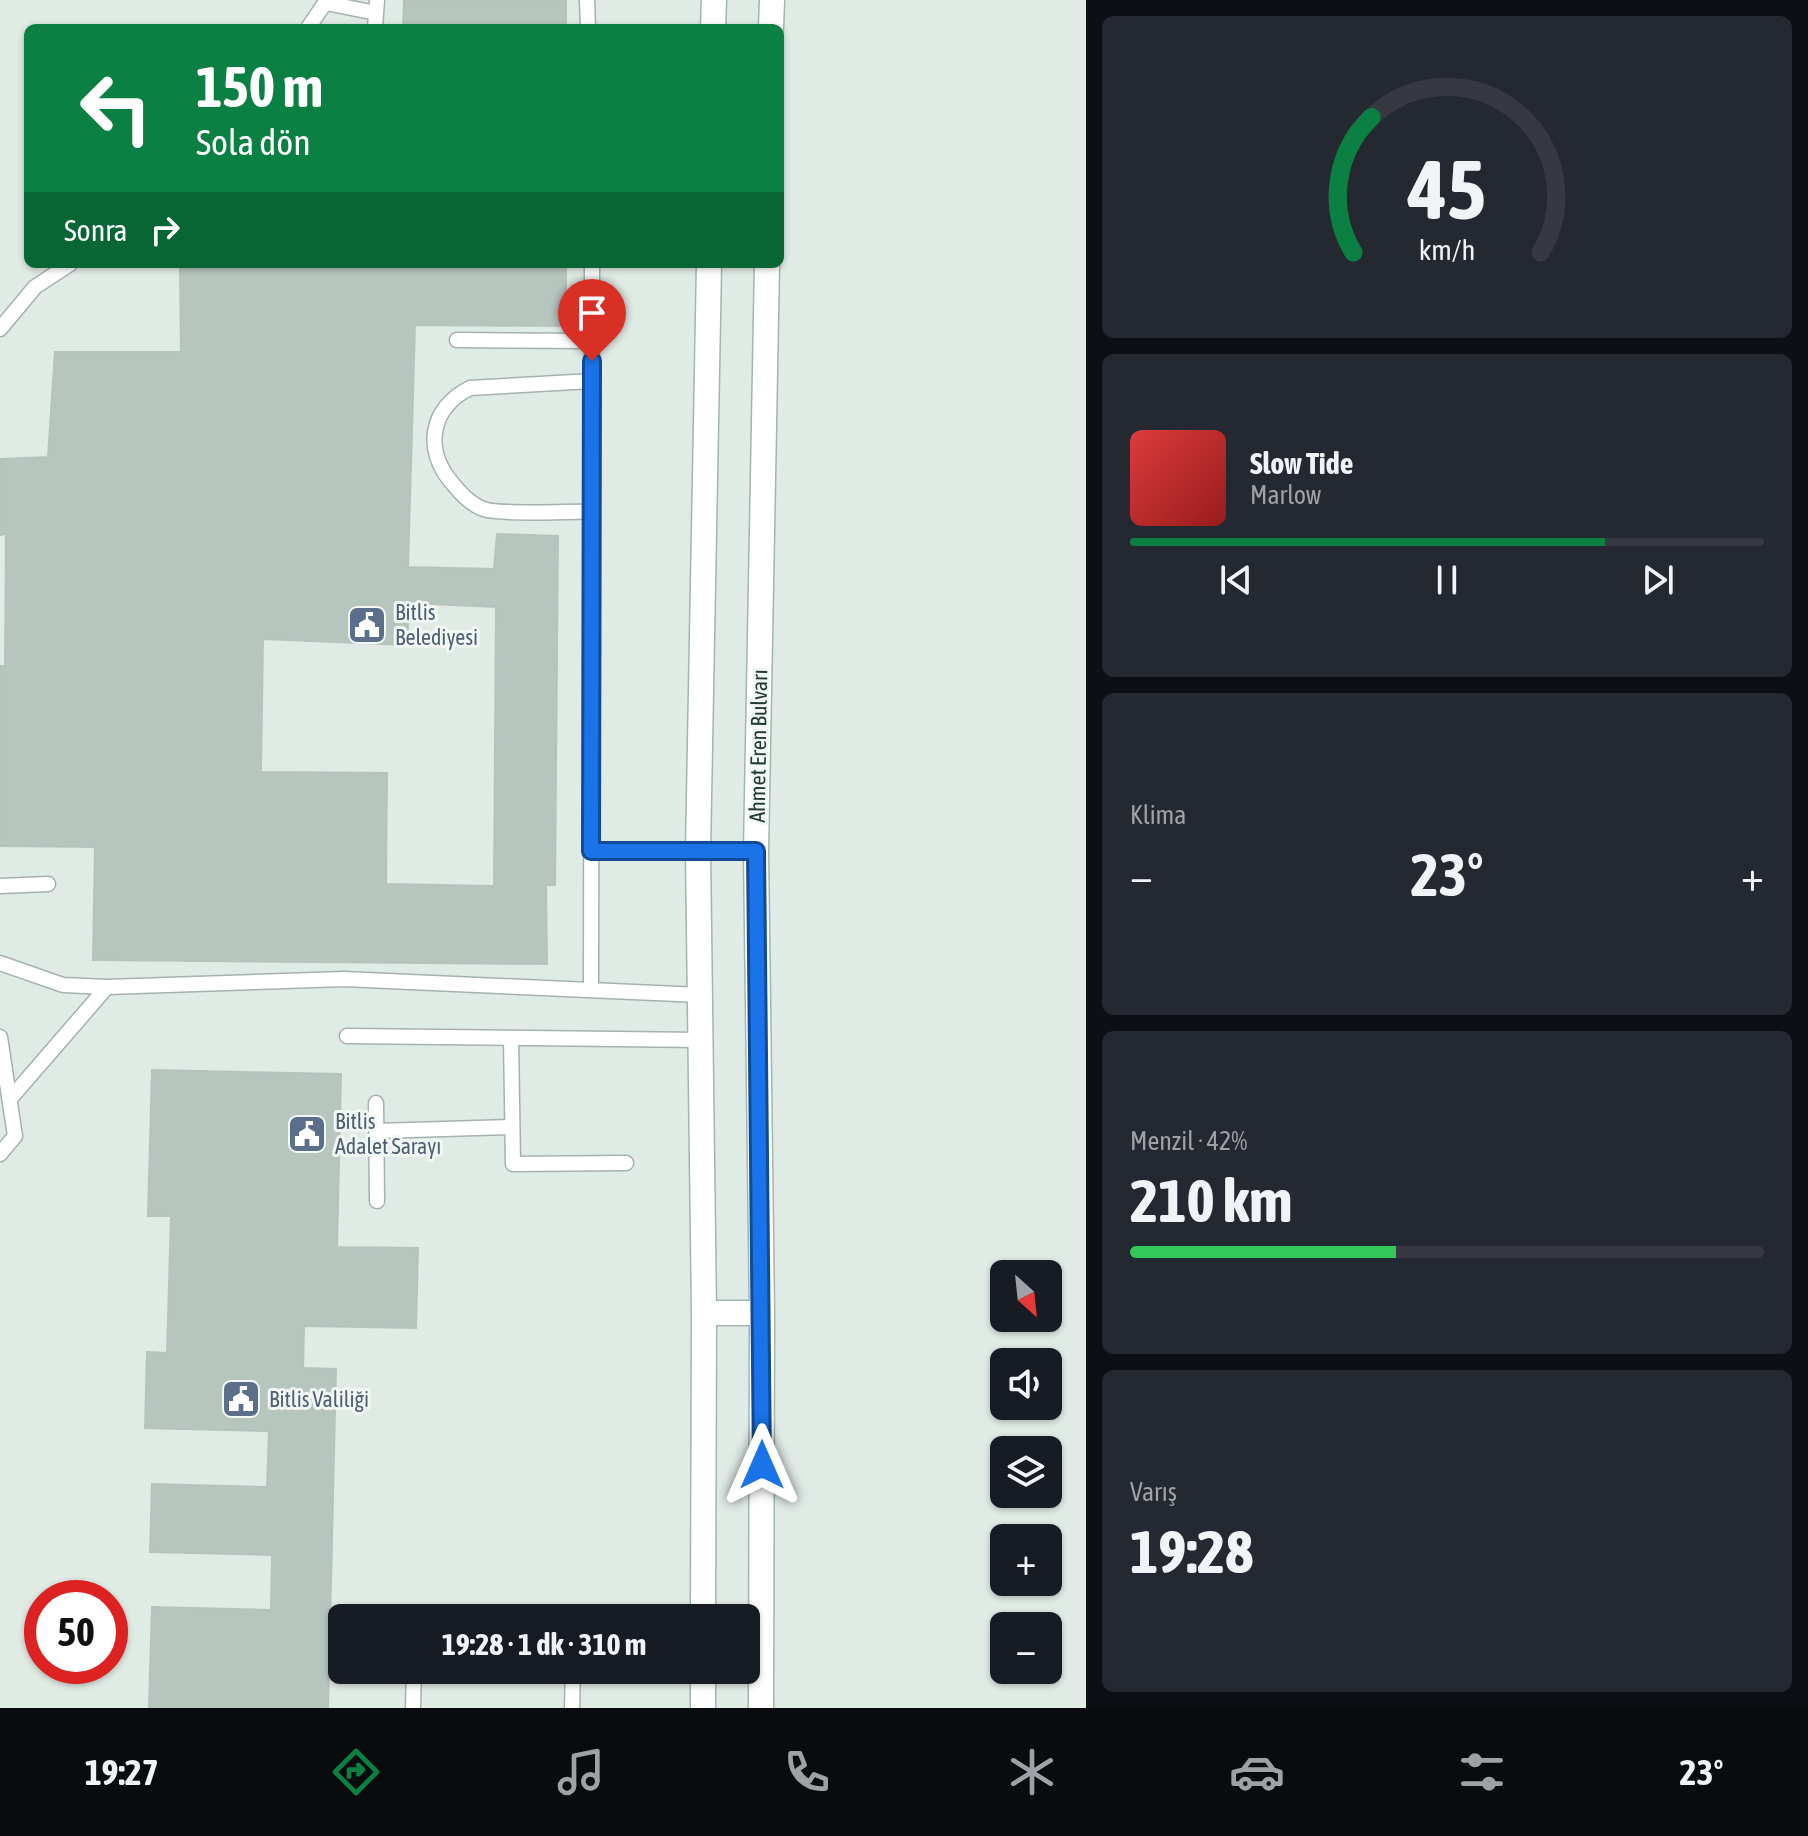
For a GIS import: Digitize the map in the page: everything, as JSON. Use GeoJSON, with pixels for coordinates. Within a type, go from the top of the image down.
{"type":"FeatureCollection","features":[{"type":"Feature","properties":{"kind":"main road"},"geometry":{"type":"LineString","coordinates":[[713,24],[714,0]]}},
{"type":"Feature","properties":{"kind":"main road"},"geometry":{"type":"LineString","coordinates":[[771,24],[772,0]]}},
{"type":"Feature","properties":{"kind":"main road"},"geometry":{"type":"LineString","coordinates":[[703,1604],[704,1313],[698,851],[709,268]]}},
{"type":"Feature","properties":{"kind":"main road","name":"Ahmet Eren Bulvarı"},"geometry":{"type":"LineString","coordinates":[[761,1708],[762,1313],[756,851],[767,268]]}},
{"type":"Feature","properties":{"kind":"main road"},"geometry":{"type":"LineString","coordinates":[[704,1313],[762,1313]]}},
{"type":"Feature","properties":{"kind":"main road"},"geometry":{"type":"LineString","coordinates":[[703,1684],[703,1708]]}},
{"type":"Feature","properties":{"kind":"lane"},"geometry":{"type":"LineString","coordinates":[[587,0],[588,24]]}},
{"type":"Feature","properties":{"kind":"lane"},"geometry":{"type":"LineString","coordinates":[[311,24],[326,2],[376,14]]}},
{"type":"Feature","properties":{"kind":"lane"},"geometry":{"type":"LineString","coordinates":[[0,329],[35,287],[64,268]]}},
{"type":"Feature","properties":{"kind":"lane"},"geometry":{"type":"LineString","coordinates":[[591,990],[592,268]]}},
{"type":"Feature","properties":{"kind":"lane"},"geometry":{"type":"LineString","coordinates":[[457,340],[592,341]]}},
{"type":"Feature","properties":{"kind":"lane"},"geometry":{"type":"LineString","coordinates":[[592,381],[470,388],[447,403],[439,414],[433,440],[448,480],[485,510],[592,512]]}},
{"type":"Feature","properties":{"kind":"lane"},"geometry":{"type":"LineString","coordinates":[[591,851],[756,851]]}},
{"type":"Feature","properties":{"kind":"lane"},"geometry":{"type":"LineString","coordinates":[[0,886],[48,884]]}},
{"type":"Feature","properties":{"kind":"lane"},"geometry":{"type":"LineString","coordinates":[[0,963],[63,985],[107,987],[344,979],[700,995]]}},
{"type":"Feature","properties":{"kind":"lane"},"geometry":{"type":"LineString","coordinates":[[10,1099],[107,987]]}},
{"type":"Feature","properties":{"kind":"lane"},"geometry":{"type":"LineString","coordinates":[[347,1036],[701,1040]]}},
{"type":"Feature","properties":{"kind":"lane"},"geometry":{"type":"LineString","coordinates":[[0,1037],[15,1136],[0,1154]]}},
{"type":"Feature","properties":{"kind":"lane"},"geometry":{"type":"LineString","coordinates":[[511,1038],[513,1164],[626,1163]]}},
{"type":"Feature","properties":{"kind":"lane"},"geometry":{"type":"LineString","coordinates":[[376,1103],[377,1201]]}},
{"type":"Feature","properties":{"kind":"lane"},"geometry":{"type":"LineString","coordinates":[[377,1131],[512,1127]]}},
{"type":"Feature","properties":{"kind":"lane"},"geometry":{"type":"LineString","coordinates":[[413,1708],[414,1684]]}},
{"type":"Feature","properties":{"kind":"lane"},"geometry":{"type":"LineString","coordinates":[[572,1708],[573,1684]]}},
{"type":"Feature","properties":{"kind":"building"},"geometry":{"type":"Polygon","coordinates":[[[404,0],[566,0],[566,24],[403,24],[404,0]]]}},
{"type":"Feature","properties":{"kind":"building"},"geometry":{"type":"Polygon","coordinates":[[[180,268],[566,268],[566,326],[415,325],[408,567],[494,569],[497,534],[558,536],[555,885],[546,885],[547,964],[93,960],[95,847],[0,846],[0,666],[5,666],[6,534],[0,535],[0,459],[48,457],[55,352],[181,352],[180,268]],[[409,603],[407,645],[263,639],[261,772],[387,773],[386,884],[494,886],[496,607],[409,603]]]}},
{"type":"Feature","properties":{"kind":"building","name":"Bitlis Valiliği"},"geometry":{"type":"Polygon","coordinates":[[[152,1070],[341,1074],[337,1247],[418,1248],[416,1328],[304,1326],[303,1368],[336,1369],[330,1604],[328,1604],[328,1708],[149,1708],[152,1607],[271,1610],[272,1555],[150,1552],[152,1484],[267,1487],[269,1431],[145,1428],[147,1352],[167,1353],[171,1216],[148,1216],[152,1070]]]}},
{"type":"Feature","properties":{"kind":"place","name":"Bitlis Belediyesi"},"geometry":{"type":"Point","coordinates":[367,625]}},
{"type":"Feature","properties":{"kind":"place","name":"Bitlis Adalet Sarayı"},"geometry":{"type":"Point","coordinates":[307,1134]}},
{"type":"Feature","properties":{"kind":"place","name":"Bitlis Valiliği"},"geometry":{"type":"Point","coordinates":[241,1399]}},
{"type":"Feature","properties":{"kind":"route"},"geometry":{"type":"LineString","coordinates":[[592,361],[591,851],[756,851],[762,1465]]}}]}
